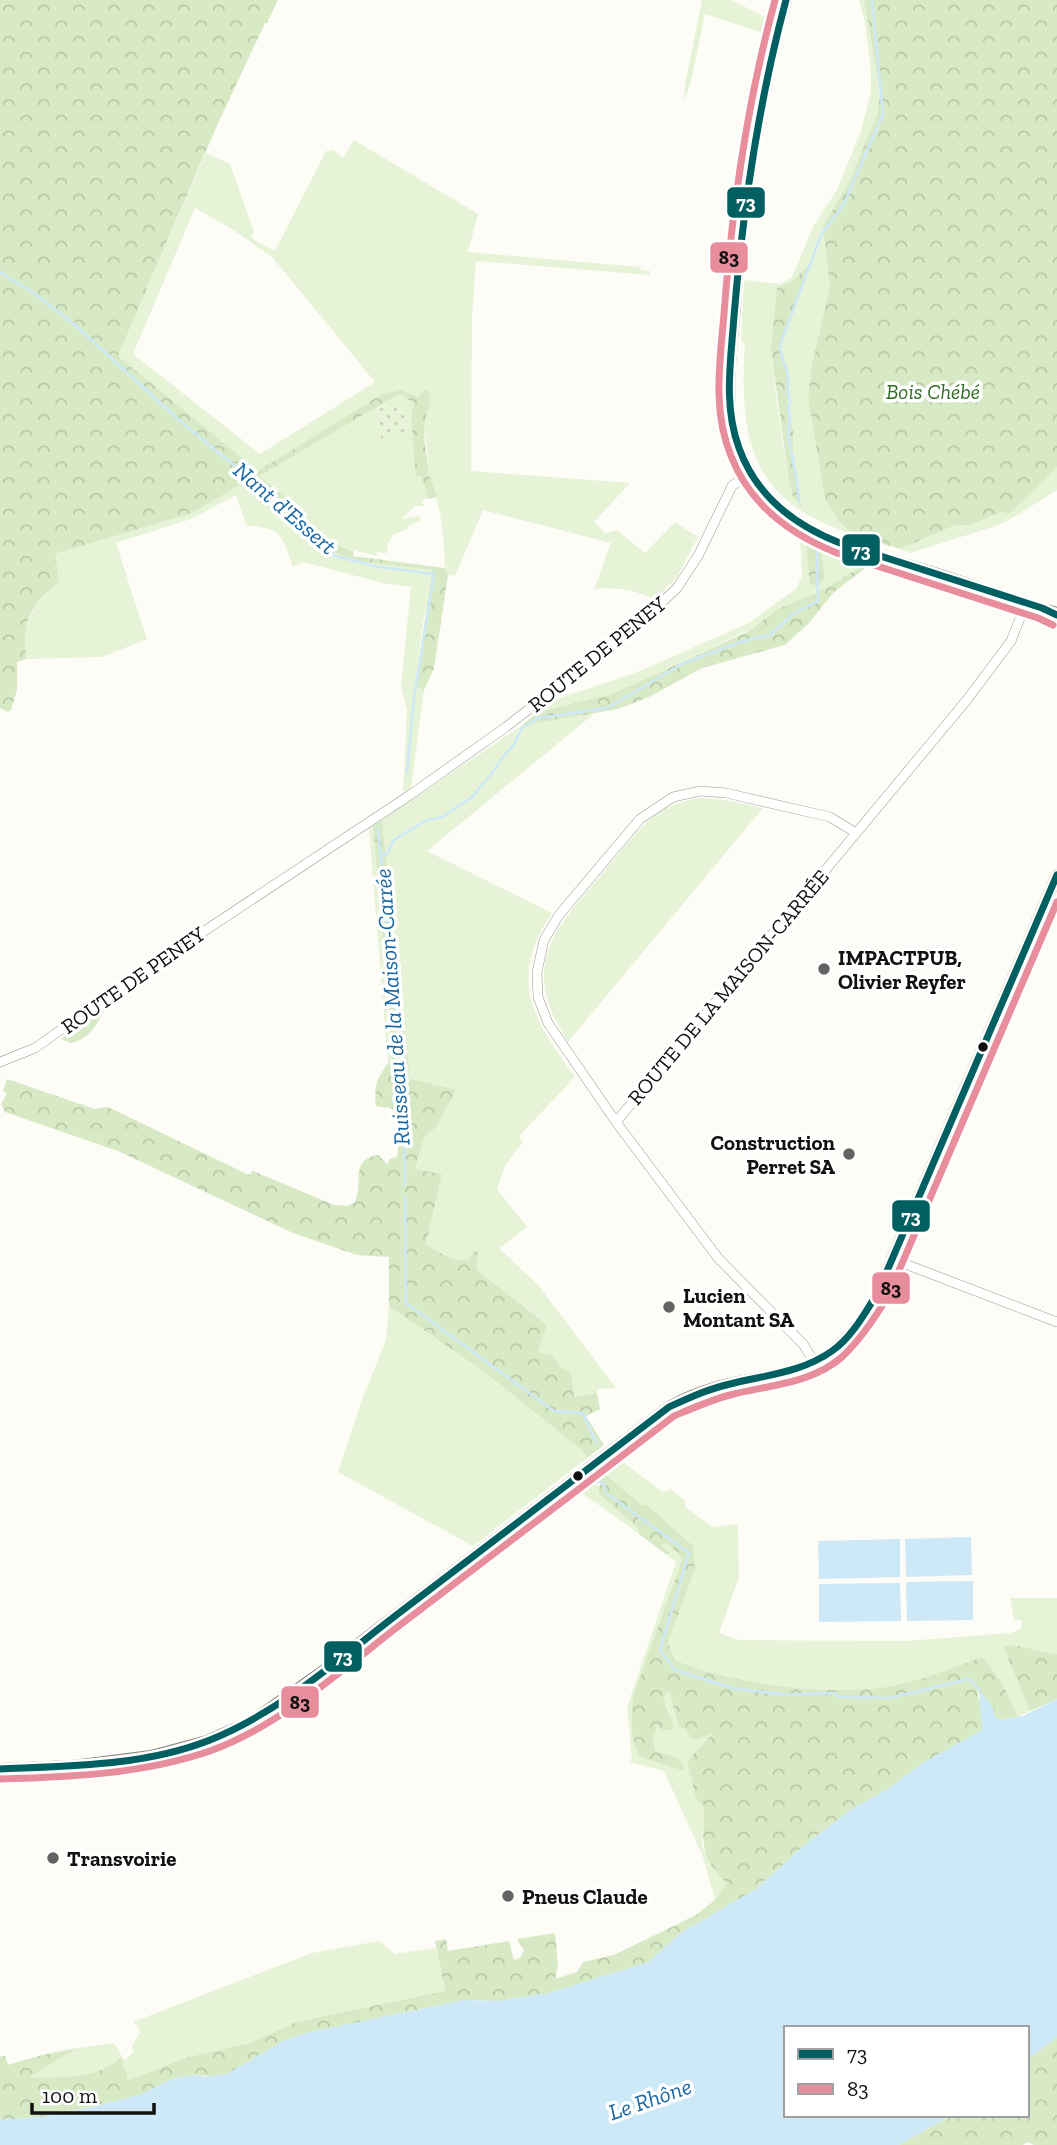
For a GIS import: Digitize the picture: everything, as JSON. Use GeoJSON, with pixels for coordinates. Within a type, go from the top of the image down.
{"type":"FeatureCollection","features":[{"type":"Feature","properties":{"kind":"main road"},"geometry":{"type":"LineString","coordinates":[[786,0],[766,76],[744,198],[736,277],[730,408],[736,442],[761,490],[783,512],[816,532],[856,548],[1056,613]]}},
{"type":"Feature","properties":{"kind":"main road"},"geometry":{"type":"LineString","coordinates":[[0,1769],[73,1766],[151,1756],[195,1745],[241,1726],[281,1702],[669,1407],[697,1393],[788,1374],[816,1363],[842,1344],[860,1325],[878,1292],[1057,875]]}},
{"type":"Feature","properties":{"kind":"street","name":"ROUTE DE PENEY"},"geometry":{"type":"LineString","coordinates":[[0,1062],[35,1048],[159,961],[411,795],[506,727],[642,622],[677,588],[698,556],[732,486],[750,473]]}},
{"type":"Feature","properties":{"kind":"street","name":"ROUTE DE LA MAISON-CARRÉE"},"geometry":{"type":"LineString","coordinates":[[816,1363],[803,1343],[748,1292],[718,1258],[616,1122],[998,659],[1015,633],[1026,603]]}},
{"type":"Feature","properties":{"kind":"street"},"geometry":{"type":"LineString","coordinates":[[616,1122],[554,1033],[538,997],[536,980],[539,955],[544,940],[559,915],[640,819],[658,805],[682,794],[710,791],[742,796],[830,817],[856,833]]}},
{"type":"Feature","properties":{"kind":"street"},"geometry":{"type":"LineString","coordinates":[[892,1259],[1057,1322]]}},
{"type":"Feature","properties":{"kind":"green space"},"geometry":{"type":"Polygon","coordinates":[[[0,0],[278,0],[215,130],[118,356],[258,471],[382,394],[401,390],[418,397],[426,389],[430,401],[424,428],[429,469],[425,474],[429,475],[437,497],[428,499],[422,476],[416,477],[411,417],[414,403],[399,394],[259,476],[285,497],[303,524],[306,522],[339,546],[354,551],[353,556],[445,568],[448,575],[434,668],[424,690],[415,687],[432,570],[363,562],[322,549],[295,529],[273,502],[247,481],[192,513],[55,554],[59,582],[48,591],[30,615],[26,629],[26,659],[17,662],[17,690],[11,710],[8,712],[0,708],[0,0]]]}},
{"type":"Feature","properties":{"kind":"green space"},"geometry":{"type":"Polygon","coordinates":[[[702,0],[731,0],[771,20],[766,34],[705,14],[684,102],[685,84],[702,0]]]}},
{"type":"Feature","properties":{"kind":"green space"},"geometry":{"type":"Polygon","coordinates":[[[859,0],[864,0],[880,93],[877,115],[848,184],[823,226],[830,286],[812,364],[808,398],[825,498],[848,530],[867,539],[829,526],[800,510],[777,491],[761,469],[751,444],[745,415],[745,343],[741,342],[744,280],[780,284],[792,277],[813,227],[837,190],[861,131],[871,92],[865,22],[859,0]],[[810,263],[792,282],[777,287],[771,350],[789,481],[802,505],[793,460],[793,431],[787,399],[790,380],[781,348],[810,263]]]}},
{"type":"Feature","properties":{"kind":"green space","name":"Bois Chébé"},"geometry":{"type":"Polygon","coordinates":[[[864,0],[1057,0],[1057,467],[1009,514],[1001,512],[970,525],[956,525],[900,549],[848,530],[825,499],[808,398],[812,364],[830,286],[823,226],[848,184],[877,115],[880,93],[864,0]]]}},
{"type":"Feature","properties":{"kind":"green space"},"geometry":{"type":"Polygon","coordinates":[[[354,140],[478,214],[468,252],[640,267],[641,270],[650,271],[650,275],[476,261],[472,317],[471,471],[630,483],[594,522],[605,533],[617,530],[645,553],[675,522],[698,537],[677,577],[654,600],[640,593],[624,590],[594,589],[611,543],[483,510],[455,576],[448,575],[439,508],[425,474],[429,468],[424,424],[426,413],[418,397],[401,390],[382,394],[258,471],[118,356],[206,153],[230,164],[254,232],[251,238],[275,251],[326,151],[333,150],[343,158],[354,140]],[[195,208],[133,354],[260,454],[375,382],[272,257],[232,229],[195,208]]]}},
{"type":"Feature","properties":{"kind":"green space"},"geometry":{"type":"Polygon","coordinates":[[[811,262],[781,348],[790,380],[787,399],[793,431],[793,460],[802,507],[793,497],[789,481],[771,350],[777,287],[792,282],[811,262]]]}},
{"type":"Feature","properties":{"kind":"green space"},"geometry":{"type":"Polygon","coordinates":[[[399,394],[414,403],[411,417],[417,477],[422,476],[428,498],[422,500],[424,506],[415,506],[402,519],[419,516],[420,522],[394,534],[387,545],[388,553],[377,552],[376,556],[339,546],[304,525],[285,497],[258,476],[399,394]]]}},
{"type":"Feature","properties":{"kind":"green space"},"geometry":{"type":"Polygon","coordinates":[[[399,398],[408,426],[406,431],[382,440],[375,411],[399,398]]]}},
{"type":"Feature","properties":{"kind":"green space"},"geometry":{"type":"Polygon","coordinates":[[[1057,467],[1057,490],[999,525],[910,553],[900,549],[957,525],[970,525],[1001,512],[1009,514],[1057,467]]]}},
{"type":"Feature","properties":{"kind":"green space"},"geometry":{"type":"Polygon","coordinates":[[[247,481],[273,502],[295,529],[322,549],[363,562],[432,570],[415,687],[424,690],[411,788],[403,792],[407,710],[401,686],[411,587],[383,583],[303,562],[293,567],[279,535],[274,531],[246,525],[236,495],[191,519],[116,543],[147,639],[102,657],[26,659],[26,626],[36,605],[43,598],[55,554],[192,513],[247,481]]]}},
{"type":"Feature","properties":{"kind":"green space"},"geometry":{"type":"Polygon","coordinates":[[[800,534],[805,537],[810,584],[824,579],[820,544],[870,561],[819,592],[779,608],[747,631],[612,694],[538,712],[554,700],[635,673],[747,624],[797,588],[802,575],[800,534]]]}},
{"type":"Feature","properties":{"kind":"green space"},"geometry":{"type":"Polygon","coordinates":[[[805,537],[820,544],[825,579],[817,586],[810,584],[805,537]]]}},
{"type":"Feature","properties":{"kind":"green space"},"geometry":{"type":"Polygon","coordinates":[[[870,561],[872,563],[834,592],[809,623],[785,645],[702,668],[649,697],[618,709],[521,726],[538,712],[612,694],[747,632],[779,608],[819,592],[870,561]]]}},
{"type":"Feature","properties":{"kind":"green space"},"geometry":{"type":"Polygon","coordinates":[[[595,713],[427,851],[552,913],[538,937],[528,979],[537,1017],[575,1077],[519,1136],[523,1142],[505,1166],[497,1189],[527,1227],[499,1248],[538,1285],[616,1388],[597,1389],[597,1393],[573,1397],[571,1373],[561,1367],[552,1355],[538,1352],[547,1323],[478,1271],[469,1259],[455,1259],[426,1246],[442,1174],[415,1170],[424,1138],[456,1091],[410,1080],[382,820],[521,726],[595,713]]]}},
{"type":"Feature","properties":{"kind":"green space"},"geometry":{"type":"Polygon","coordinates":[[[701,798],[763,808],[568,1042],[550,1008],[545,990],[546,957],[555,935],[634,835],[669,807],[701,798]]]}},
{"type":"Feature","properties":{"kind":"green space"},"geometry":{"type":"Polygon","coordinates":[[[382,820],[410,1079],[456,1090],[436,1127],[424,1138],[415,1169],[442,1174],[426,1245],[458,1259],[469,1259],[474,1251],[478,1252],[478,1271],[547,1324],[538,1352],[552,1355],[561,1367],[571,1373],[574,1397],[597,1393],[600,1409],[586,1416],[604,1445],[587,1458],[582,1450],[483,1371],[389,1306],[389,1257],[357,1255],[293,1233],[118,1151],[5,1112],[1,1104],[7,1093],[3,1091],[7,1079],[95,1109],[108,1107],[249,1175],[253,1171],[334,1205],[348,1206],[355,1202],[363,1162],[378,1155],[388,1165],[389,1159],[397,1157],[401,1119],[391,1108],[376,1106],[375,1098],[378,1079],[393,1057],[373,826],[382,820]]]}},
{"type":"Feature","properties":{"kind":"green space"},"geometry":{"type":"Polygon","coordinates":[[[373,826],[393,1057],[388,1063],[369,829],[373,826]]]}},
{"type":"Feature","properties":{"kind":"green space"},"geometry":{"type":"Polygon","coordinates":[[[104,1005],[106,1008],[96,1025],[83,1038],[71,1043],[61,1039],[104,1005]]]}},
{"type":"Feature","properties":{"kind":"green space"},"geometry":{"type":"Polygon","coordinates":[[[389,1306],[483,1371],[582,1450],[587,1458],[473,1546],[338,1472],[361,1402],[386,1340],[389,1306]]]}},
{"type":"Feature","properties":{"kind":"green space"},"geometry":{"type":"Polygon","coordinates":[[[615,1456],[663,1492],[670,1489],[685,1500],[685,1507],[713,1527],[738,1524],[739,1577],[719,1633],[739,1640],[906,1641],[1010,1633],[1020,1630],[1022,1623],[1021,1620],[1014,1620],[1010,1598],[1057,1598],[1057,1654],[1012,1645],[1003,1646],[1030,1711],[1018,1717],[1003,1684],[983,1657],[898,1685],[835,1690],[779,1686],[723,1676],[675,1660],[668,1643],[695,1569],[642,1505],[605,1474],[601,1476],[605,1468],[602,1467],[615,1456]]]}},
{"type":"Feature","properties":{"kind":"green space"},"geometry":{"type":"Polygon","coordinates":[[[605,1474],[642,1505],[647,1505],[693,1546],[695,1569],[668,1643],[675,1660],[723,1676],[779,1686],[836,1690],[898,1685],[983,1657],[1003,1684],[1018,1717],[1001,1720],[995,1717],[993,1708],[977,1691],[983,1730],[921,1764],[888,1789],[852,1809],[807,1843],[756,1889],[679,1934],[649,1962],[549,1993],[499,2001],[464,2000],[306,2033],[283,2041],[227,2074],[172,2079],[142,2094],[92,2107],[40,2117],[0,2120],[0,2057],[5,2056],[8,2065],[76,2049],[30,2076],[31,2078],[90,2074],[111,2065],[121,2057],[128,2080],[188,2057],[250,2043],[296,2022],[445,1991],[435,1941],[446,1939],[448,1951],[509,1941],[514,1960],[520,1958],[524,1950],[517,1939],[555,1933],[558,1966],[555,1979],[577,1972],[583,1962],[614,1955],[696,1915],[715,1900],[727,1883],[707,1857],[703,1839],[704,1806],[696,1798],[687,1761],[713,1733],[696,1740],[691,1738],[686,1729],[679,1727],[669,1691],[663,1697],[674,1729],[662,1731],[656,1723],[653,1736],[655,1751],[676,1757],[683,1764],[684,1771],[640,1757],[632,1734],[634,1694],[682,1560],[679,1553],[665,1543],[661,1545],[669,1552],[667,1555],[639,1534],[638,1528],[599,1494],[601,1476],[605,1474]]]}},
{"type":"Feature","properties":{"kind":"green space"},"geometry":{"type":"Polygon","coordinates":[[[590,1483],[600,1486],[600,1494],[638,1528],[639,1534],[578,1490],[582,1491],[590,1483]]]}},
{"type":"Feature","properties":{"kind":"green space"},"geometry":{"type":"Polygon","coordinates":[[[665,1543],[680,1553],[682,1560],[648,1656],[640,1757],[683,1770],[676,1757],[655,1751],[656,1723],[666,1732],[669,1712],[663,1697],[669,1691],[679,1726],[686,1729],[696,1740],[714,1732],[687,1761],[704,1806],[702,1847],[727,1883],[715,1900],[703,1857],[664,1771],[630,1762],[632,1758],[627,1707],[676,1562],[667,1555],[668,1552],[661,1545],[665,1543]]]}},
{"type":"Feature","properties":{"kind":"green space"},"geometry":{"type":"Polygon","coordinates":[[[1012,1645],[1057,1654],[1057,1699],[1030,1711],[1003,1646],[1012,1645]]]}},
{"type":"Feature","properties":{"kind":"green space"},"geometry":{"type":"Polygon","coordinates":[[[379,1941],[395,1954],[436,1948],[445,1991],[296,2022],[250,2043],[188,2057],[128,2080],[12,2101],[0,2057],[5,2056],[8,2065],[57,2051],[114,2043],[124,2060],[133,2053],[132,2045],[140,2033],[133,2022],[312,1953],[379,1941]]]}},
{"type":"Feature","properties":{"kind":"green space"},"geometry":{"type":"Polygon","coordinates":[[[1057,2037],[1057,2145],[1034,2145],[1027,2142],[1023,2145],[899,2145],[948,2117],[1029,2117],[1029,2058],[1057,2037]]]}},
{"type":"Feature","properties":{"kind":"water"},"geometry":{"type":"Polygon","coordinates":[[[971,1537],[972,1575],[906,1577],[905,1539],[971,1537]]]}},
{"type":"Feature","properties":{"kind":"water"},"geometry":{"type":"Polygon","coordinates":[[[900,1539],[900,1577],[819,1579],[818,1541],[900,1539]]]}},
{"type":"Feature","properties":{"kind":"water"},"geometry":{"type":"Polygon","coordinates":[[[973,1581],[973,1620],[907,1621],[906,1582],[973,1581]]]}},
{"type":"Feature","properties":{"kind":"water"},"geometry":{"type":"Polygon","coordinates":[[[900,1583],[901,1621],[819,1622],[819,1584],[900,1583]]]}},
{"type":"Feature","properties":{"kind":"water","name":"Le Rhône"},"geometry":{"type":"Polygon","coordinates":[[[979,1689],[993,1708],[995,1717],[1001,1720],[1023,1716],[1057,1699],[1057,2037],[1029,2058],[1029,2026],[784,2026],[784,2117],[948,2117],[899,2145],[0,2145],[0,2120],[40,2117],[93,2107],[142,2094],[172,2079],[227,2074],[283,2041],[306,2033],[464,2000],[499,2001],[549,1993],[649,1962],[679,1934],[756,1889],[807,1843],[852,1809],[888,1789],[921,1764],[982,1730],[979,1689]]]}},
{"type":"Feature","properties":{"kind":"waterway"},"geometry":{"type":"LineString","coordinates":[[799,502],[788,435],[788,374],[780,345],[821,235],[844,204],[883,114],[872,0]]}},
{"type":"Feature","properties":{"kind":"waterway","name":"Nant d'Essert"},"geometry":{"type":"LineString","coordinates":[[0,272],[35,294],[75,325],[178,419],[283,503],[297,522],[324,541],[335,556],[379,567],[434,574],[414,698],[407,773]]}},
{"type":"Feature","properties":{"kind":"waterway"},"geometry":{"type":"LineString","coordinates":[[381,857],[387,853],[394,840],[425,821],[442,817],[472,797],[513,746],[522,728],[539,718],[608,708],[682,664],[740,642],[770,635],[792,615],[818,601],[817,551]]}},
{"type":"Feature","properties":{"kind":"waterway","name":"Ruisseau de la Maison-Carrée"},"geometry":{"type":"LineString","coordinates":[[378,829],[403,1086],[405,1185]]}},
{"type":"Feature","properties":{"kind":"waterway","name":"Ruisseau de la Maison-Carrée"},"geometry":{"type":"LineString","coordinates":[[405,1197],[406,1303],[554,1411],[583,1413],[596,1443]]}},
{"type":"Feature","properties":{"kind":"waterway","name":"Ruisseau de la Maison-Carrée"},"geometry":{"type":"LineString","coordinates":[[596,1481],[603,1483],[606,1493],[689,1553],[660,1650],[675,1670],[732,1688],[787,1695],[834,1693],[839,1697],[890,1698],[969,1679],[979,1689]]}},
{"type":"Feature","properties":{"kind":"transit line","name":"83"},"geometry":{"type":"LineString","coordinates":[[775,0],[749,116],[727,274],[719,404],[731,456],[739,473],[760,503],[773,516],[803,537],[837,553],[1053,625]]}},
{"type":"Feature","properties":{"kind":"transit line","name":"73"},"geometry":{"type":"LineString","coordinates":[[786,0],[767,78],[753,156],[734,316],[730,366],[731,415],[746,465],[755,481],[779,507],[823,536],[1057,615]]}},
{"type":"Feature","properties":{"kind":"transit line","name":"73"},"geometry":{"type":"LineString","coordinates":[[0,1769],[133,1760],[185,1749],[236,1728],[261,1715],[308,1683],[669,1407],[714,1388],[795,1369],[832,1351],[858,1324],[878,1292],[1057,875]]}},
{"type":"Feature","properties":{"kind":"transit line","name":"83"},"geometry":{"type":"LineString","coordinates":[[0,1779],[80,1775],[159,1765],[210,1751],[235,1740],[285,1712],[333,1678],[674,1416],[723,1397],[803,1378],[817,1373],[842,1357],[867,1328],[888,1296],[1057,902]]}},
{"type":"Feature","properties":{"kind":"place","name":"IMPACTPUB, Olivier Reyfer"},"geometry":{"type":"Point","coordinates":[824,969]}},
{"type":"Feature","properties":{"kind":"place","name":"Construction Perret SA"},"geometry":{"type":"Point","coordinates":[849,1154]}},
{"type":"Feature","properties":{"kind":"place","name":"Lucien Montant SA"},"geometry":{"type":"Point","coordinates":[669,1307]}},
{"type":"Feature","properties":{"kind":"place","name":"Transvoirie"},"geometry":{"type":"Point","coordinates":[53,1858]}},
{"type":"Feature","properties":{"kind":"place","name":"Pneus Claude"},"geometry":{"type":"Point","coordinates":[508,1896]}}]}
